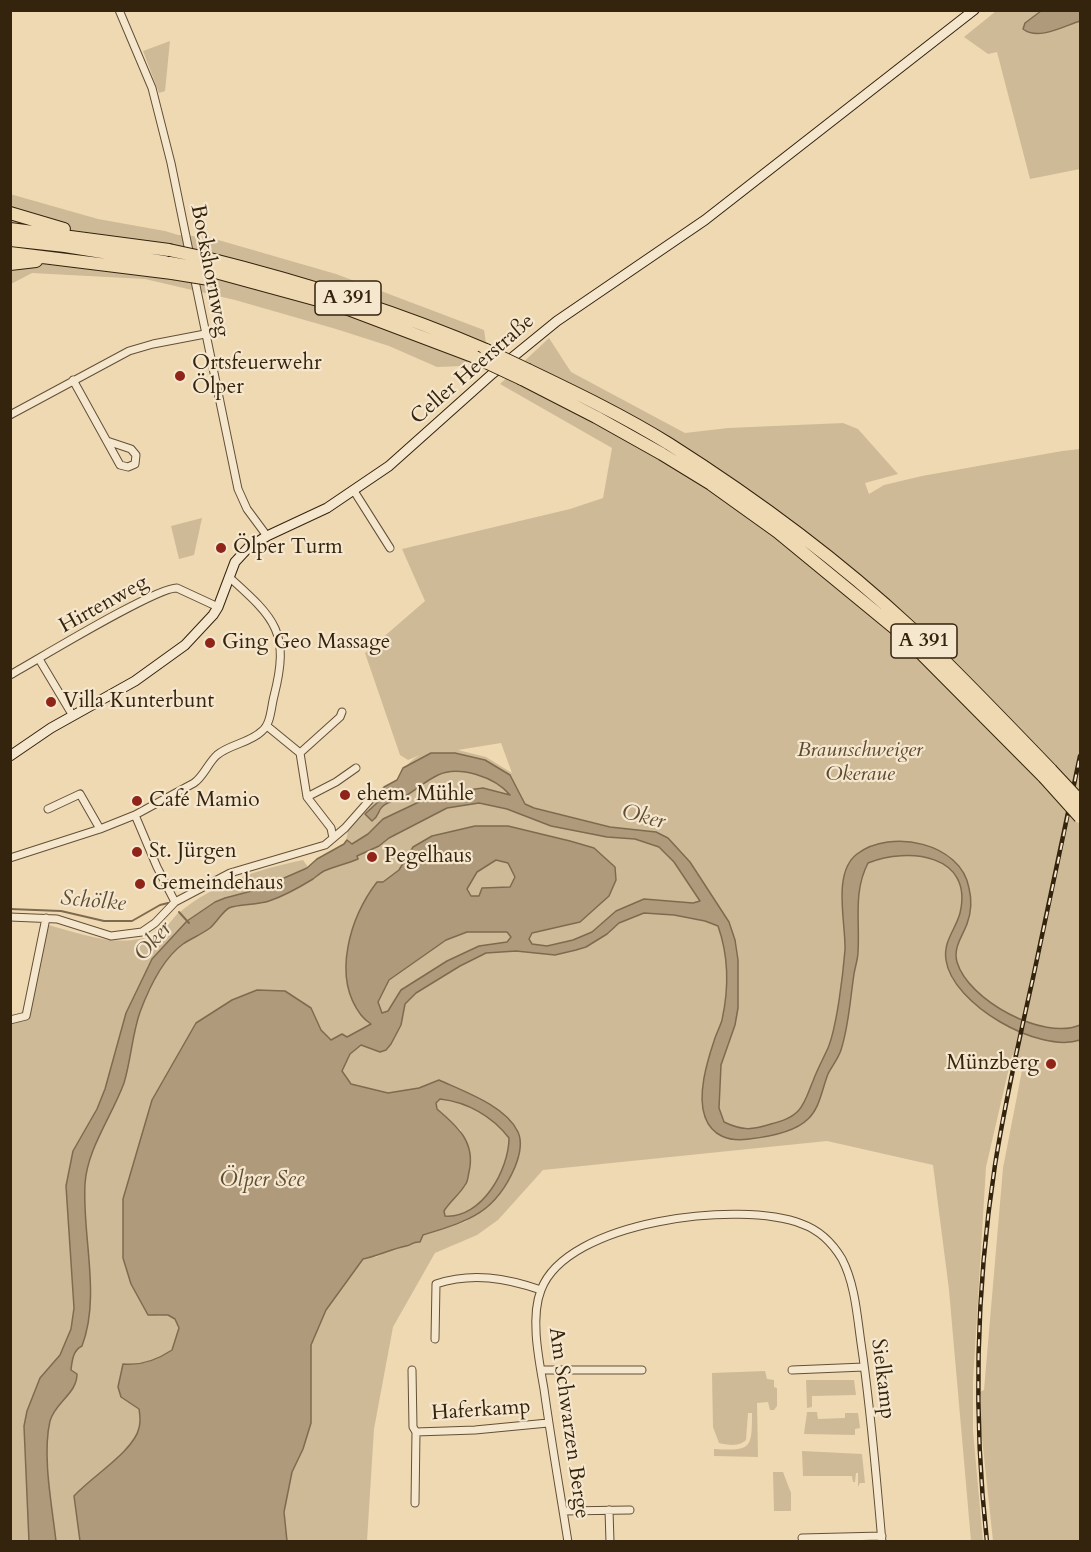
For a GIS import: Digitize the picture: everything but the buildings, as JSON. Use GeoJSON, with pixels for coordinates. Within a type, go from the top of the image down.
{"type":"FeatureCollection","features":[{"type":"Feature","properties":{"kind":"highway"},"geometry":{"type":"LineString","coordinates":[[10,213],[97,239]]}},
{"type":"Feature","properties":{"kind":"highway","name":"A 391"},"geometry":{"type":"LineString","coordinates":[[10,229],[97,239],[170,262]]}},
{"type":"Feature","properties":{"kind":"highway","name":"A 391"},"geometry":{"type":"LineString","coordinates":[[10,240],[76,247],[208,269],[303,295],[385,322],[525,374],[602,407],[667,443],[716,475],[782,528],[902,634],[978,709],[1080,817]]}},
{"type":"Feature","properties":{"kind":"highway"},"geometry":{"type":"LineString","coordinates":[[10,253],[76,260]]}},
{"type":"Feature","properties":{"kind":"highway"},"geometry":{"type":"LineString","coordinates":[[10,264],[50,260],[170,262],[208,269]]}},
{"type":"Feature","properties":{"kind":"highway","name":"A 391"},"geometry":{"type":"LineString","coordinates":[[208,269],[266,272],[380,308],[486,350],[525,374]]}},
{"type":"Feature","properties":{"kind":"highway","name":"A 391"},"geometry":{"type":"LineString","coordinates":[[782,528],[856,580],[909,627],[987,702],[1080,801]]}},
{"type":"Feature","properties":{"kind":"main road","name":"Celler Heerstraße"},"geometry":{"type":"LineString","coordinates":[[10,756],[36,737],[116,693],[153,669],[198,633],[219,607],[235,562],[241,553],[267,536],[327,508],[389,466],[492,374],[557,321],[705,220],[974,10]]}},
{"type":"Feature","properties":{"kind":"street","name":"Bockshornweg"},"geometry":{"type":"LineString","coordinates":[[119,10],[152,88],[163,127],[238,489],[247,509],[267,536]]}},
{"type":"Feature","properties":{"kind":"street"},"geometry":{"type":"LineString","coordinates":[[10,416],[129,351],[205,334]]}},
{"type":"Feature","properties":{"kind":"street"},"geometry":{"type":"LineString","coordinates":[[73,380],[120,465],[128,467],[135,464],[136,455],[131,449],[107,441]]}},
{"type":"Feature","properties":{"kind":"street"},"geometry":{"type":"LineString","coordinates":[[354,491],[390,548]]}},
{"type":"Feature","properties":{"kind":"street"},"geometry":{"type":"LineString","coordinates":[[10,858],[100,829],[135,815],[200,779],[218,755],[257,735],[267,726],[280,666],[279,636],[265,611],[229,577]]}},
{"type":"Feature","properties":{"kind":"street","name":"Hirtenweg"},"geometry":{"type":"LineString","coordinates":[[10,675],[170,588],[177,588],[219,607]]}},
{"type":"Feature","properties":{"kind":"street"},"geometry":{"type":"LineString","coordinates":[[39,659],[73,716]]}},
{"type":"Feature","properties":{"kind":"street"},"geometry":{"type":"LineString","coordinates":[[300,753],[340,717],[342,712]]}},
{"type":"Feature","properties":{"kind":"street"},"geometry":{"type":"LineString","coordinates":[[267,726],[300,753],[307,797],[331,828],[333,838]]}},
{"type":"Feature","properties":{"kind":"street"},"geometry":{"type":"LineString","coordinates":[[307,797],[336,782],[356,768]]}},
{"type":"Feature","properties":{"kind":"street"},"geometry":{"type":"LineString","coordinates":[[48,809],[80,794],[100,829]]}},
{"type":"Feature","properties":{"kind":"street"},"geometry":{"type":"LineString","coordinates":[[10,917],[46,918],[101,934],[135,934],[148,929],[175,902],[236,871],[318,849],[345,828],[375,794]]}},
{"type":"Feature","properties":{"kind":"street"},"geometry":{"type":"LineString","coordinates":[[135,815],[175,902]]}},
{"type":"Feature","properties":{"kind":"street"},"geometry":{"type":"LineString","coordinates":[[10,1020],[26,1016],[46,918]]}},
{"type":"Feature","properties":{"kind":"street","name":"Am Schwarzen Berge"},"geometry":{"type":"LineString","coordinates":[[568,1542],[541,1370],[537,1326],[537,1306],[541,1290],[556,1265],[576,1250],[615,1233],[648,1224],[705,1216],[749,1216],[792,1220],[818,1232]]}},
{"type":"Feature","properties":{"kind":"street","name":"Sielkamp"},"geometry":{"type":"LineString","coordinates":[[818,1232],[835,1249],[848,1274],[864,1367],[882,1539]]}},
{"type":"Feature","properties":{"kind":"street"},"geometry":{"type":"LineString","coordinates":[[435,1339],[436,1284],[453,1278],[485,1276],[513,1281],[541,1290]]}},
{"type":"Feature","properties":{"kind":"street"},"geometry":{"type":"LineString","coordinates":[[792,1370],[864,1367]]}},
{"type":"Feature","properties":{"kind":"street","name":"Haferkamp"},"geometry":{"type":"LineString","coordinates":[[412,1370],[413,1427],[416,1432],[415,1503]]}},
{"type":"Feature","properties":{"kind":"street"},"geometry":{"type":"LineString","coordinates":[[541,1370],[642,1370]]}},
{"type":"Feature","properties":{"kind":"street","name":"Haferkamp"},"geometry":{"type":"LineString","coordinates":[[416,1432],[475,1430],[549,1423]]}},
{"type":"Feature","properties":{"kind":"street"},"geometry":{"type":"LineString","coordinates":[[609,1510],[610,1542]]}},
{"type":"Feature","properties":{"kind":"street"},"geometry":{"type":"LineString","coordinates":[[563,1511],[630,1510]]}},
{"type":"Feature","properties":{"kind":"street"},"geometry":{"type":"LineString","coordinates":[[802,1538],[882,1539]]}},
{"type":"Feature","properties":{"kind":"green space"},"geometry":{"type":"Polygon","coordinates":[[[996,11],[1041,11],[1025,23],[1023,30],[1043,33],[1080,21],[1080,169],[1030,179],[997,52],[988,54],[964,37],[996,11]]]}},
{"type":"Feature","properties":{"kind":"green space"},"geometry":{"type":"Polygon","coordinates":[[[170,41],[165,91],[159,93],[143,51],[170,41]]]}},
{"type":"Feature","properties":{"kind":"green space"},"geometry":{"type":"Polygon","coordinates":[[[10,194],[98,219],[178,235],[208,237],[336,274],[484,330],[486,343],[463,366],[437,367],[389,346],[336,329],[235,300],[145,279],[32,273],[11,284],[10,194]]]}},
{"type":"Feature","properties":{"kind":"green space","name":"Braunschweiger Okeraue"},"geometry":{"type":"Polygon","coordinates":[[[549,338],[571,372],[685,433],[728,428],[843,423],[858,429],[898,474],[865,483],[869,494],[884,485],[922,476],[1080,449],[1080,1541],[993,1541],[981,1429],[980,1392],[984,1390],[1003,1168],[1024,1060],[1012,1055],[986,1167],[973,1381],[973,1431],[983,1541],[971,1541],[949,1290],[933,1165],[827,1141],[543,1170],[498,1220],[477,1235],[435,1253],[393,1327],[374,1429],[367,1541],[287,1541],[284,1512],[292,1472],[303,1449],[311,1423],[311,1345],[326,1310],[363,1259],[376,1257],[398,1246],[407,1246],[423,1235],[465,1222],[495,1200],[518,1133],[461,1089],[439,1080],[419,1088],[388,1093],[351,1084],[342,1070],[342,1034],[331,1040],[321,1031],[311,1008],[285,991],[257,990],[232,1000],[157,1316],[168,1315],[175,1319],[178,1331],[177,1341],[165,1355],[144,1362],[123,1364],[118,1387],[121,1397],[139,1408],[140,1423],[135,1437],[121,1455],[74,1496],[80,1541],[11,1542],[11,1020],[26,1016],[45,924],[102,939],[145,938],[162,930],[179,912],[188,921],[180,912],[208,893],[238,878],[303,860],[308,867],[345,842],[347,829],[373,798],[382,789],[396,781],[407,765],[420,755],[408,760],[400,755],[365,653],[425,601],[402,549],[570,509],[603,498],[612,448],[500,384],[549,338]],[[501,743],[458,750],[486,757],[512,773],[501,743]]]}},
{"type":"Feature","properties":{"kind":"green space"},"geometry":{"type":"Polygon","coordinates":[[[202,518],[194,555],[179,559],[171,526],[202,518]]]}},
{"type":"Feature","properties":{"kind":"green space"},"geometry":{"type":"Polygon","coordinates":[[[440,1099],[460,1103],[479,1111],[509,1138],[504,1164],[491,1190],[482,1201],[458,1215],[445,1216],[444,1211],[466,1185],[461,1130],[437,1109],[436,1103],[440,1099]]]}},
{"type":"Feature","properties":{"kind":"green space"},"geometry":{"type":"Polygon","coordinates":[[[765,1371],[767,1379],[774,1380],[774,1387],[777,1388],[777,1406],[774,1410],[770,1410],[768,1402],[757,1403],[758,1457],[714,1456],[714,1449],[736,1449],[747,1445],[750,1441],[752,1413],[748,1413],[746,1440],[737,1445],[719,1443],[713,1427],[712,1373],[765,1371]]]}},
{"type":"Feature","properties":{"kind":"green space"},"geometry":{"type":"Polygon","coordinates":[[[806,1380],[854,1380],[856,1395],[812,1396],[812,1407],[807,1408],[806,1380]]]}},
{"type":"Feature","properties":{"kind":"green space"},"geometry":{"type":"Polygon","coordinates":[[[807,1412],[817,1412],[818,1419],[845,1418],[845,1413],[858,1413],[860,1428],[855,1429],[855,1435],[804,1434],[807,1412]]]}},
{"type":"Feature","properties":{"kind":"green space"},"geometry":{"type":"Polygon","coordinates":[[[802,1451],[862,1454],[865,1483],[860,1483],[858,1487],[858,1473],[856,1473],[855,1482],[852,1476],[803,1476],[802,1451]]]}},
{"type":"Feature","properties":{"kind":"green space"},"geometry":{"type":"Polygon","coordinates":[[[773,1472],[783,1472],[791,1493],[791,1511],[774,1511],[773,1472]]]}},
{"type":"Feature","properties":{"kind":"water"},"geometry":{"type":"Polygon","coordinates":[[[1041,11],[1080,11],[1080,21],[1036,34],[1023,29],[1025,23],[1041,11]]]}},
{"type":"Feature","properties":{"kind":"water","name":"Ölper See"},"geometry":{"type":"Polygon","coordinates":[[[431,753],[455,753],[485,760],[510,775],[525,804],[534,808],[610,827],[656,832],[668,838],[690,862],[729,922],[735,940],[738,960],[738,1008],[735,1025],[721,1065],[719,1108],[724,1122],[731,1125],[748,1129],[775,1123],[793,1115],[804,1103],[828,1048],[837,1014],[845,950],[842,886],[845,873],[849,862],[871,846],[905,841],[923,844],[953,860],[963,873],[971,897],[967,924],[957,947],[956,957],[964,976],[991,1003],[1009,1014],[1047,1027],[1065,1028],[1080,1025],[1080,1040],[1063,1042],[1043,1040],[1021,1032],[1000,1022],[964,993],[952,977],[946,960],[946,947],[960,913],[962,893],[957,878],[948,867],[918,856],[884,858],[868,863],[860,885],[858,955],[848,1022],[841,1050],[828,1074],[812,1115],[795,1128],[772,1135],[735,1140],[717,1133],[705,1117],[702,1089],[711,1049],[722,1020],[727,984],[726,961],[718,926],[674,915],[644,913],[619,923],[607,934],[586,947],[576,950],[555,955],[516,951],[486,953],[460,966],[416,993],[405,1004],[401,1025],[386,1050],[380,1052],[361,1045],[350,1054],[342,1071],[351,1084],[388,1093],[419,1088],[439,1080],[471,1094],[504,1114],[512,1123],[518,1132],[520,1141],[518,1159],[507,1183],[489,1205],[467,1220],[423,1235],[420,1242],[363,1259],[326,1310],[311,1345],[311,1423],[303,1449],[292,1472],[284,1512],[287,1541],[80,1541],[74,1496],[121,1455],[139,1428],[139,1409],[121,1397],[118,1387],[123,1364],[149,1362],[172,1350],[179,1328],[175,1319],[168,1315],[148,1315],[131,1284],[123,1258],[123,1199],[152,1100],[196,1023],[232,1000],[257,990],[285,991],[311,1008],[321,1030],[331,1040],[342,1034],[347,1037],[371,1024],[361,1015],[352,999],[347,983],[348,947],[353,929],[359,912],[377,882],[383,882],[399,870],[413,847],[432,836],[475,826],[508,826],[594,848],[615,867],[616,880],[609,896],[580,922],[532,933],[529,939],[532,944],[547,946],[573,940],[592,932],[616,911],[644,899],[693,903],[700,901],[674,862],[659,847],[635,839],[607,837],[551,826],[507,809],[479,803],[447,808],[357,856],[358,859],[324,871],[280,897],[229,908],[210,928],[175,950],[157,975],[137,1021],[124,1083],[90,1158],[85,1184],[91,1286],[87,1327],[82,1346],[75,1353],[73,1360],[71,1370],[77,1374],[76,1381],[70,1393],[56,1408],[50,1421],[48,1434],[48,1481],[56,1541],[29,1542],[24,1426],[27,1411],[40,1378],[60,1355],[71,1329],[74,1308],[66,1186],[73,1151],[97,1109],[105,1089],[126,1013],[152,959],[187,921],[215,902],[259,889],[307,868],[347,840],[352,844],[368,834],[383,819],[421,801],[445,793],[483,788],[510,795],[495,783],[476,774],[447,772],[434,777],[404,797],[391,801],[380,809],[372,821],[365,814],[378,802],[375,798],[384,787],[397,780],[403,768],[431,753]],[[496,860],[477,872],[467,889],[471,896],[479,896],[482,888],[510,887],[515,877],[508,863],[496,860]],[[467,932],[446,940],[389,980],[378,1002],[382,1013],[388,1011],[401,990],[447,961],[479,946],[507,942],[511,937],[507,932],[467,932]],[[440,1099],[436,1103],[437,1109],[458,1128],[470,1152],[467,1182],[444,1211],[445,1216],[458,1215],[482,1201],[491,1190],[504,1164],[509,1138],[495,1123],[478,1111],[460,1103],[440,1099]]]}},
{"type":"Feature","properties":{"kind":"waterway","name":"Schölke"},"geometry":{"type":"LineString","coordinates":[[10,909],[61,911],[104,921],[132,921],[168,903]]}},
{"type":"Feature","properties":{"kind":"waterway","name":"Schölke"},"geometry":{"type":"LineString","coordinates":[[179,912],[189,923]]}},
{"type":"Feature","properties":{"kind":"railway"},"geometry":{"type":"LineString","coordinates":[[987,1542],[978,1400],[980,1306],[989,1212],[1008,1094],[1080,756]]}},
{"type":"Feature","properties":{"kind":"place","name":"Ortsfeuerwehr Ölper"},"geometry":{"type":"Point","coordinates":[180,376]}},
{"type":"Feature","properties":{"kind":"place","name":"Ölper Turm"},"geometry":{"type":"Point","coordinates":[221,548]}},
{"type":"Feature","properties":{"kind":"place","name":"Ging Geo Massage"},"geometry":{"type":"Point","coordinates":[210,643]}},
{"type":"Feature","properties":{"kind":"place","name":"Villa Kunterbunt"},"geometry":{"type":"Point","coordinates":[51,702]}},
{"type":"Feature","properties":{"kind":"place","name":"ehem. Mühle"},"geometry":{"type":"Point","coordinates":[345,795]}},
{"type":"Feature","properties":{"kind":"place","name":"Café Mamio"},"geometry":{"type":"Point","coordinates":[137,801]}},
{"type":"Feature","properties":{"kind":"place","name":"St. Jürgen"},"geometry":{"type":"Point","coordinates":[137,852]}},
{"type":"Feature","properties":{"kind":"place","name":"Pegelhaus"},"geometry":{"type":"Point","coordinates":[372,857]}},
{"type":"Feature","properties":{"kind":"place","name":"Gemeindehaus"},"geometry":{"type":"Point","coordinates":[140,884]}},
{"type":"Feature","properties":{"kind":"place","name":"Münzberg"},"geometry":{"type":"Point","coordinates":[1051,1064]}},
{"type":"Feature","properties":{"kind":"water label","name":"Oker"},"geometry":{"type":"Point","coordinates":[643,818]}},
{"type":"Feature","properties":{"kind":"water label","name":"Oker"},"geometry":{"type":"Point","coordinates":[154,942]}}]}
